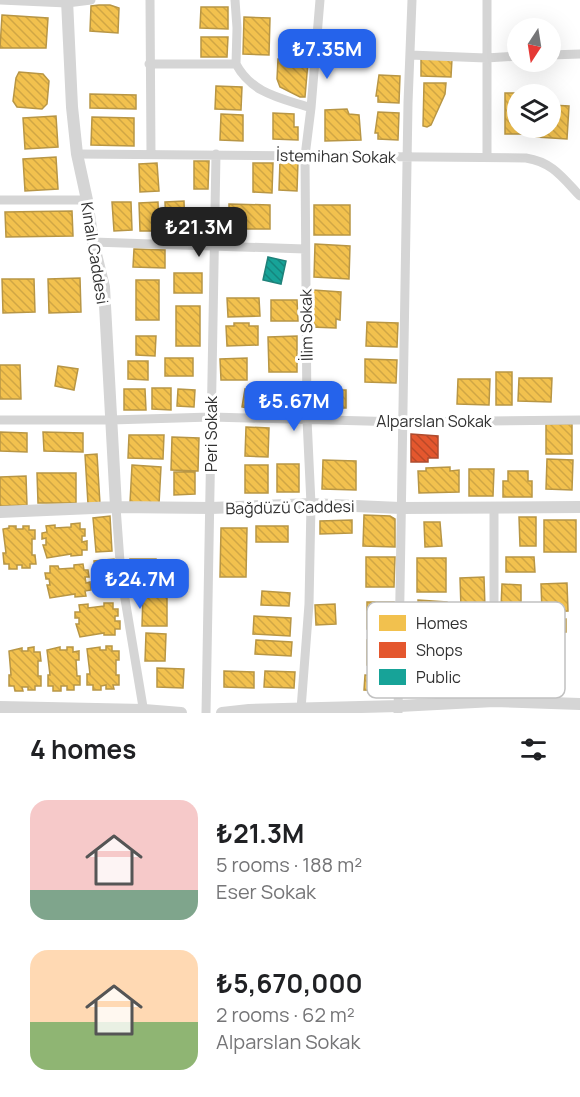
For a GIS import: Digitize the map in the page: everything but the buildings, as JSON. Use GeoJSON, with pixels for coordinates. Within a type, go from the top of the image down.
{"type":"FeatureCollection","features":[{"type":"Feature","properties":{"kind":"street"},"geometry":{"type":"LineString","coordinates":[[0,0],[91,0]]}},
{"type":"Feature","properties":{"kind":"street"},"geometry":{"type":"LineString","coordinates":[[150,0],[151,154]]}},
{"type":"Feature","properties":{"kind":"street"},"geometry":{"type":"LineString","coordinates":[[235,0],[236,64],[244,78],[264,93],[311,108]]}},
{"type":"Feature","properties":{"kind":"street","name":"İlim Sokak"},"geometry":{"type":"LineString","coordinates":[[301,709],[309,604],[311,504],[307,419],[305,156],[320,0]]}},
{"type":"Feature","properties":{"kind":"street"},"geometry":{"type":"LineString","coordinates":[[399,602],[412,0]]}},
{"type":"Feature","properties":{"kind":"street"},"geometry":{"type":"LineString","coordinates":[[487,0],[487,157]]}},
{"type":"Feature","properties":{"kind":"street","name":"Kınalı Caddesi"},"geometry":{"type":"LineString","coordinates":[[67,1],[72,107],[77,154],[93,242],[104,287],[116,507]]}},
{"type":"Feature","properties":{"kind":"street"},"geometry":{"type":"LineString","coordinates":[[561,55],[580,54]]}},
{"type":"Feature","properties":{"kind":"street"},"geometry":{"type":"LineString","coordinates":[[410,55],[507,57]]}},
{"type":"Feature","properties":{"kind":"street"},"geometry":{"type":"LineString","coordinates":[[149,64],[236,64]]}},
{"type":"Feature","properties":{"kind":"street","name":"İstemihan Sokak"},"geometry":{"type":"LineString","coordinates":[[77,154],[487,157],[539,160],[552,167],[580,196]]}},
{"type":"Feature","properties":{"kind":"street","name":"Peri Sokak"},"geometry":{"type":"LineString","coordinates":[[206,713],[216,154]]}},
{"type":"Feature","properties":{"kind":"street"},"geometry":{"type":"LineString","coordinates":[[0,200],[87,200]]}},
{"type":"Feature","properties":{"kind":"street"},"geometry":{"type":"LineString","coordinates":[[93,242],[305,249]]}},
{"type":"Feature","properties":{"kind":"street"},"geometry":{"type":"LineString","coordinates":[[580,412],[580,427]]}},
{"type":"Feature","properties":{"kind":"street","name":"Alparslan Sokak"},"geometry":{"type":"LineString","coordinates":[[0,420],[211,417],[404,422],[580,420]]}},
{"type":"Feature","properties":{"kind":"street","name":"Bağdüzü Caddesi"},"geometry":{"type":"LineString","coordinates":[[0,512],[116,507],[211,508],[311,504],[400,508],[580,507]]}},
{"type":"Feature","properties":{"kind":"street"},"geometry":{"type":"LineString","coordinates":[[116,507],[121,575],[144,712]]}},
{"type":"Feature","properties":{"kind":"street"},"geometry":{"type":"LineString","coordinates":[[494,508],[494,602]]}},
{"type":"Feature","properties":{"kind":"street"},"geometry":{"type":"LineString","coordinates":[[222,713],[301,709],[398,710],[494,701],[580,704]]}},
{"type":"Feature","properties":{"kind":"street"},"geometry":{"type":"LineString","coordinates":[[0,707],[181,713]]}}]}
